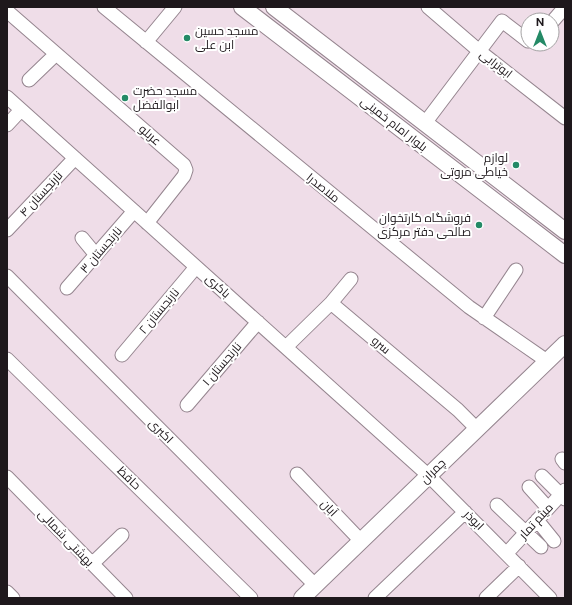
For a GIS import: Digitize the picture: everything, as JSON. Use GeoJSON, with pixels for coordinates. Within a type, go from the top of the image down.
{"type":"FeatureCollection","features":[{"type":"Feature","properties":{"kind":"main road","name":"بلوار امام خمینی"},"geometry":{"type":"LineString","coordinates":[[242,7],[565,255]]}},
{"type":"Feature","properties":{"kind":"main road","name":"بلوار امام خمینی"},"geometry":{"type":"LineString","coordinates":[[274,7],[565,231]]}},
{"type":"Feature","properties":{"kind":"main road","name":"چمران"},"geometry":{"type":"LineString","coordinates":[[302,598],[565,344]]}},
{"type":"Feature","properties":{"kind":"street","name":"ملاصدرا"},"geometry":{"type":"LineString","coordinates":[[104,7],[469,307],[547,361]]}},
{"type":"Feature","properties":{"kind":"street"},"geometry":{"type":"LineString","coordinates":[[146,42],[175,7]]}},
{"type":"Feature","properties":{"kind":"street","name":"ابوترابی"},"geometry":{"type":"LineString","coordinates":[[428,7],[478,50],[565,118]]}},
{"type":"Feature","properties":{"kind":"street","name":"عربلو"},"geometry":{"type":"LineString","coordinates":[[7,11],[184,165],[186,170],[184,176],[147,223]]}},
{"type":"Feature","properties":{"kind":"street"},"geometry":{"type":"LineString","coordinates":[[425,123],[478,50],[502,21],[520,35]]}},
{"type":"Feature","properties":{"kind":"street"},"geometry":{"type":"LineString","coordinates":[[29,80],[56,54]]}},
{"type":"Feature","properties":{"kind":"street","name":"باکری"},"geometry":{"type":"LineString","coordinates":[[7,97],[429,476]]}},
{"type":"Feature","properties":{"kind":"street"},"geometry":{"type":"LineString","coordinates":[[7,125],[21,110]]}},
{"type":"Feature","properties":{"kind":"street","name":"نارنجستان ۴"},"geometry":{"type":"LineString","coordinates":[[7,230],[75,158]]}},
{"type":"Feature","properties":{"kind":"street","name":"نارنجستان ۳"},"geometry":{"type":"LineString","coordinates":[[67,288],[134,211]]}},
{"type":"Feature","properties":{"kind":"street"},"geometry":{"type":"LineString","coordinates":[[82,238],[96,255]]}},
{"type":"Feature","properties":{"kind":"street","name":"نارنجستان ۲"},"geometry":{"type":"LineString","coordinates":[[122,355],[196,267]]}},
{"type":"Feature","properties":{"kind":"street"},"geometry":{"type":"LineString","coordinates":[[484,318],[516,270]]}},
{"type":"Feature","properties":{"kind":"street","name":"اکبری"},"geometry":{"type":"LineString","coordinates":[[7,276],[315,585]]}},
{"type":"Feature","properties":{"kind":"street"},"geometry":{"type":"LineString","coordinates":[[286,348],[331,303],[351,279]]}},
{"type":"Feature","properties":{"kind":"street","name":"سرو"},"geometry":{"type":"LineString","coordinates":[[331,303],[458,410],[477,429]]}},
{"type":"Feature","properties":{"kind":"street","name":"نارنجستان ۱"},"geometry":{"type":"LineString","coordinates":[[186,405],[258,322]]}},
{"type":"Feature","properties":{"kind":"street","name":"حافظ"},"geometry":{"type":"LineString","coordinates":[[7,358],[251,598]]}},
{"type":"Feature","properties":{"kind":"street","name":"آبان"},"geometry":{"type":"LineString","coordinates":[[297,474],[361,541]]}},
{"type":"Feature","properties":{"kind":"street","name":"ابوذر"},"geometry":{"type":"LineString","coordinates":[[429,476],[550,598]]}},
{"type":"Feature","properties":{"kind":"street"},"geometry":{"type":"LineString","coordinates":[[542,476],[564,494]]}},
{"type":"Feature","properties":{"kind":"street","name":"بهشتی شمالی"},"geometry":{"type":"LineString","coordinates":[[7,478],[126,598]]}},
{"type":"Feature","properties":{"kind":"street"},"geometry":{"type":"LineString","coordinates":[[529,487],[548,508]]}},
{"type":"Feature","properties":{"kind":"street","name":"میثم تمار"},"geometry":{"type":"LineString","coordinates":[[507,553],[548,508],[564,494]]}},
{"type":"Feature","properties":{"kind":"street"},"geometry":{"type":"LineString","coordinates":[[497,505],[541,547]]}},
{"type":"Feature","properties":{"kind":"street"},"geometry":{"type":"LineString","coordinates":[[375,598],[465,512]]}},
{"type":"Feature","properties":{"kind":"street"},"geometry":{"type":"LineString","coordinates":[[537,520],[554,541]]}},
{"type":"Feature","properties":{"kind":"street"},"geometry":{"type":"LineString","coordinates":[[92,564],[122,535]]}},
{"type":"Feature","properties":{"kind":"street"},"geometry":{"type":"LineString","coordinates":[[486,598],[519,566]]}},
{"type":"Feature","properties":{"kind":"street"},"geometry":{"type":"LineString","coordinates":[[7,592],[13,598]]}},
{"type":"Feature","properties":{"kind":"place","name":"مسجد حسین ابن علی"},"geometry":{"type":"Point","coordinates":[187,38]}},
{"type":"Feature","properties":{"kind":"place","name":"مسجد حضرت ابوالفضل"},"geometry":{"type":"Point","coordinates":[125,98]}},
{"type":"Feature","properties":{"kind":"place","name":"لوازم خیاطی مروتی"},"geometry":{"type":"Point","coordinates":[516,165]}},
{"type":"Feature","properties":{"kind":"place","name":"فروشگاه کارتخوان صالحی دفتر مرکزی"},"geometry":{"type":"Point","coordinates":[479,225]}}]}
